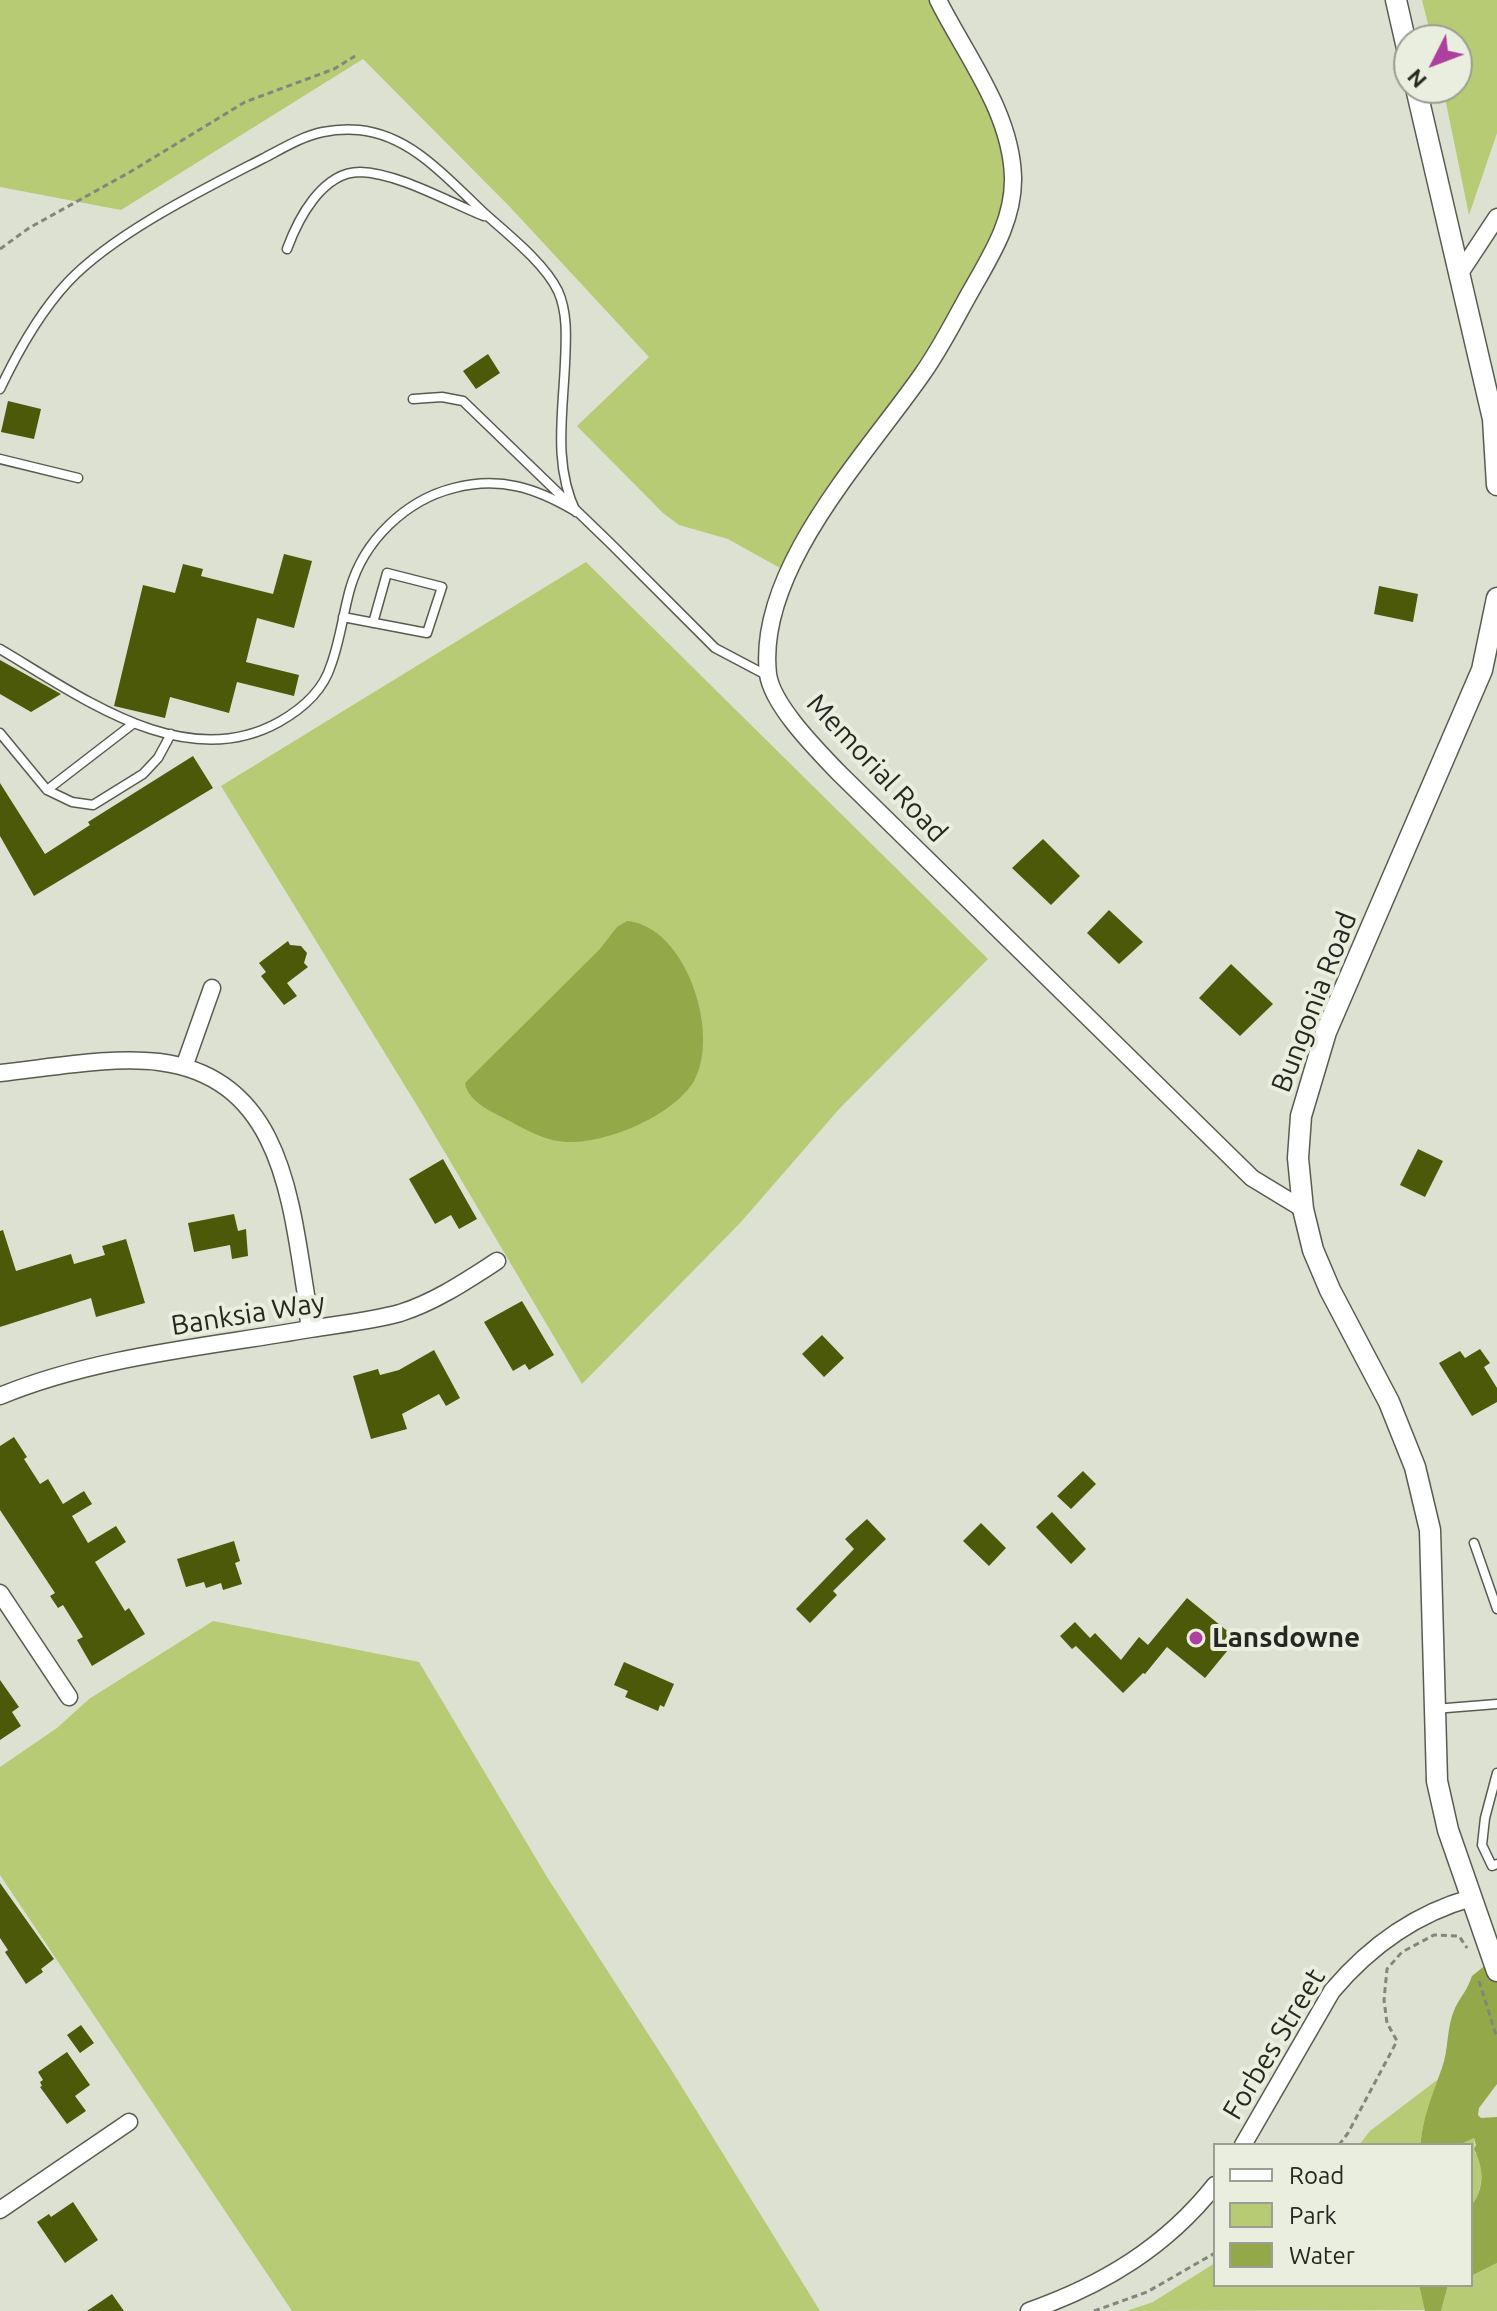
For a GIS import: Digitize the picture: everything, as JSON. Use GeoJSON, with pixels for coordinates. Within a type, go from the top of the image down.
{"type":"FeatureCollection","features":[{"type":"Feature","properties":{"kind":"street"},"geometry":{"type":"LineString","coordinates":[[768,677],[776,600],[796,558],[828,504],[940,348],[995,249],[1010,212],[1013,180],[1010,146],[998,112],[938,0]]}},
{"type":"Feature","properties":{"kind":"street"},"geometry":{"type":"LineString","coordinates":[[1396,0],[1401,24]]}},
{"type":"Feature","properties":{"kind":"street"},"geometry":{"type":"LineString","coordinates":[[1420,104],[1493,419],[1497,485]]}},
{"type":"Feature","properties":{"kind":"street"},"geometry":{"type":"LineString","coordinates":[[1460,273],[1497,217]]}},
{"type":"Feature","properties":{"kind":"street","name":"Bungonia Road"},"geometry":{"type":"LineString","coordinates":[[1488,1976],[1485,1935],[1448,1830],[1437,1781],[1430,1530],[1415,1467],[1389,1402],[1330,1290],[1313,1250],[1303,1209],[1298,1158],[1301,1116],[1326,1032],[1482,670],[1497,598]]}},
{"type":"Feature","properties":{"kind":"street","name":"Memorial Road"},"geometry":{"type":"LineString","coordinates":[[768,677],[809,742],[848,782],[1252,1178],[1303,1209]]}},
{"type":"Feature","properties":{"kind":"street"},"geometry":{"type":"LineString","coordinates":[[184,1067],[212,988]]}},
{"type":"Feature","properties":{"kind":"street"},"geometry":{"type":"LineString","coordinates":[[0,1073],[125,1060],[158,1061],[184,1067],[229,1090],[254,1116],[271,1140],[282,1169],[309,1329]]}},
{"type":"Feature","properties":{"kind":"street","name":"Banksia Way"},"geometry":{"type":"LineString","coordinates":[[0,1396],[36,1382],[117,1361],[399,1313],[451,1290],[497,1261]]}},
{"type":"Feature","properties":{"kind":"street"},"geometry":{"type":"LineString","coordinates":[[0,1593],[69,1697]]}},
{"type":"Feature","properties":{"kind":"street","name":"Forbes Street"},"geometry":{"type":"LineString","coordinates":[[1244,2143],[1332,1991],[1350,1970],[1403,1928],[1440,1906],[1471,1898]]}},
{"type":"Feature","properties":{"kind":"street"},"geometry":{"type":"LineString","coordinates":[[0,2210],[129,2122]]}},
{"type":"Feature","properties":{"kind":"street"},"geometry":{"type":"LineString","coordinates":[[1029,2311],[1113,2275],[1194,2212],[1213,2188]]}},
{"type":"Feature","properties":{"kind":"lane"},"geometry":{"type":"LineString","coordinates":[[0,389],[48,306],[85,265],[148,223],[226,178],[321,132],[359,130],[386,136],[411,148],[492,220],[543,271],[558,291],[565,316],[566,343],[562,462],[567,495],[576,512]]}},
{"type":"Feature","properties":{"kind":"lane"},"geometry":{"type":"LineString","coordinates":[[287,249],[296,223],[311,200],[335,181],[358,172],[392,178],[492,220]]}},
{"type":"Feature","properties":{"kind":"lane"},"geometry":{"type":"LineString","coordinates":[[413,399],[442,397],[463,401],[715,648],[768,677]]}},
{"type":"Feature","properties":{"kind":"lane"},"geometry":{"type":"LineString","coordinates":[[0,459],[78,478]]}},
{"type":"Feature","properties":{"kind":"lane"},"geometry":{"type":"LineString","coordinates":[[0,649],[94,704],[148,730],[193,739],[240,736],[266,729],[287,718],[321,688],[331,666],[351,585],[362,558],[398,516],[416,502],[431,494],[487,482],[546,493],[576,512]]}},
{"type":"Feature","properties":{"kind":"lane"},"geometry":{"type":"LineString","coordinates":[[343,617],[373,623],[427,633],[442,587],[387,573],[373,623]]}},
{"type":"Feature","properties":{"kind":"lane"},"geometry":{"type":"LineString","coordinates":[[47,790],[134,723]]}},
{"type":"Feature","properties":{"kind":"lane"},"geometry":{"type":"LineString","coordinates":[[0,733],[47,790],[72,802],[93,805],[143,774],[158,758],[171,734]]}},
{"type":"Feature","properties":{"kind":"lane"},"geometry":{"type":"LineString","coordinates":[[1474,1543],[1497,1609]]}},
{"type":"Feature","properties":{"kind":"lane"},"geometry":{"type":"LineString","coordinates":[[1434,1709],[1497,1704]]}},
{"type":"Feature","properties":{"kind":"lane"},"geometry":{"type":"LineString","coordinates":[[1497,1773],[1485,1818],[1482,1845],[1492,1866],[1497,1864]]}},
{"type":"Feature","properties":{"kind":"path"},"geometry":{"type":"LineString","coordinates":[[0,249],[29,228],[130,172],[245,102],[334,69],[355,56]]}},
{"type":"Feature","properties":{"kind":"path"},"geometry":{"type":"LineString","coordinates":[[1340,2143],[1397,2041],[1387,2023],[1384,2000],[1387,1969],[1402,1952],[1434,1935],[1459,1936],[1469,1951]]}},
{"type":"Feature","properties":{"kind":"path"},"geometry":{"type":"LineString","coordinates":[[1488,1976],[1497,2038]]}},
{"type":"Feature","properties":{"kind":"path"},"geometry":{"type":"LineString","coordinates":[[1094,2311],[1147,2292],[1213,2254]]}},
{"type":"Feature","properties":{"kind":"green space"},"geometry":{"type":"Polygon","coordinates":[[[0,0],[930,0],[977,83],[998,129],[1007,171],[1004,200],[990,240],[927,354],[780,568],[728,539],[679,525],[663,513],[577,426],[649,357],[510,207],[363,59],[121,210],[0,187],[0,0]]]}},
{"type":"Feature","properties":{"kind":"green space"},"geometry":{"type":"Polygon","coordinates":[[[1422,0],[1497,0],[1497,133],[1469,215],[1446,104],[1473,104],[1473,24],[1428,24],[1422,0]]]}},
{"type":"Feature","properties":{"kind":"green space"},"geometry":{"type":"Polygon","coordinates":[[[586,562],[988,959],[840,1108],[741,1222],[582,1384],[421,1112],[221,786],[586,562]]]}},
{"type":"Feature","properties":{"kind":"green space"},"geometry":{"type":"Polygon","coordinates":[[[213,1621],[419,1662],[547,1877],[672,2071],[820,2311],[292,2311],[0,1875],[0,1767],[57,1728],[89,1699],[213,1621]]]}},
{"type":"Feature","properties":{"kind":"green space"},"geometry":{"type":"Polygon","coordinates":[[[1437,2080],[1421,2143],[1361,2143],[1370,2131],[1437,2080]]]}},
{"type":"Feature","properties":{"kind":"green space"},"geometry":{"type":"Polygon","coordinates":[[[1474,2138],[1475,2153],[1480,2157],[1481,2177],[1473,2202],[1473,2143],[1463,2143],[1474,2138]]]}},
{"type":"Feature","properties":{"kind":"green space"},"geometry":{"type":"Polygon","coordinates":[[[1497,2263],[1497,2311],[1441,2311],[1447,2287],[1473,2287],[1473,2275],[1497,2263]]]}},
{"type":"Feature","properties":{"kind":"green space"},"geometry":{"type":"Polygon","coordinates":[[[1213,2264],[1213,2287],[1419,2287],[1425,2310],[1127,2311],[1153,2302],[1213,2264]]]}},
{"type":"Feature","properties":{"kind":"water"},"geometry":{"type":"Polygon","coordinates":[[[627,921],[648,927],[666,942],[681,961],[693,985],[703,1037],[701,1061],[694,1081],[684,1094],[655,1116],[619,1133],[566,1142],[539,1136],[478,1103],[465,1083],[599,950],[617,927],[627,921]]]}},
{"type":"Feature","properties":{"kind":"water"},"geometry":{"type":"Polygon","coordinates":[[[1497,1956],[1497,2084],[1479,2108],[1478,2115],[1481,2118],[1497,2117],[1497,2263],[1473,2275],[1473,2203],[1482,2178],[1474,2138],[1463,2143],[1421,2143],[1428,2106],[1444,2061],[1450,2023],[1472,1976],[1497,1956]]]}},
{"type":"Feature","properties":{"kind":"water"},"geometry":{"type":"Polygon","coordinates":[[[1419,2287],[1447,2287],[1441,2311],[1425,2311],[1419,2287]]]}},
{"type":"Feature","properties":{"kind":"building"},"geometry":{"type":"Polygon","coordinates":[[[488,354],[500,373],[476,389],[463,371],[488,354]]]}},
{"type":"Feature","properties":{"kind":"building"},"geometry":{"type":"Polygon","coordinates":[[[8,401],[41,409],[34,439],[1,432],[8,401]]]}},
{"type":"Feature","properties":{"kind":"building"},"geometry":{"type":"Polygon","coordinates":[[[284,554],[312,561],[294,628],[257,618],[246,662],[299,675],[294,696],[237,682],[229,713],[170,697],[165,718],[114,706],[143,585],[175,593],[183,564],[203,569],[201,576],[273,594],[284,554]]]}},
{"type":"Feature","properties":{"kind":"building"},"geometry":{"type":"Polygon","coordinates":[[[1379,586],[1418,594],[1413,622],[1374,614],[1379,586]]]}},
{"type":"Feature","properties":{"kind":"building"},"geometry":{"type":"Polygon","coordinates":[[[0,660],[61,694],[31,712],[0,694],[0,660]]]}},
{"type":"Feature","properties":{"kind":"building"},"geometry":{"type":"Polygon","coordinates":[[[193,756],[213,788],[34,896],[0,836],[0,783],[45,854],[90,825],[88,822],[193,756]]]}},
{"type":"Feature","properties":{"kind":"building"},"geometry":{"type":"Polygon","coordinates":[[[1043,839],[1080,876],[1051,905],[1012,868],[1043,839]]]}},
{"type":"Feature","properties":{"kind":"building"},"geometry":{"type":"Polygon","coordinates":[[[1109,910],[1143,942],[1119,964],[1087,933],[1109,910]]]}},
{"type":"Feature","properties":{"kind":"building"},"geometry":{"type":"Polygon","coordinates":[[[288,941],[290,945],[301,946],[307,953],[304,963],[308,967],[287,983],[297,996],[284,1005],[261,976],[266,972],[259,963],[288,941]]]}},
{"type":"Feature","properties":{"kind":"building"},"geometry":{"type":"Polygon","coordinates":[[[1231,964],[1273,1004],[1240,1036],[1199,998],[1231,964]]]}},
{"type":"Feature","properties":{"kind":"building"},"geometry":{"type":"Polygon","coordinates":[[[1418,1149],[1443,1161],[1425,1197],[1400,1185],[1418,1149]]]}},
{"type":"Feature","properties":{"kind":"building"},"geometry":{"type":"Polygon","coordinates":[[[443,1159],[477,1219],[459,1229],[451,1215],[435,1224],[409,1179],[443,1159]]]}},
{"type":"Feature","properties":{"kind":"building"},"geometry":{"type":"Polygon","coordinates":[[[234,1214],[238,1231],[246,1229],[248,1256],[232,1259],[230,1245],[194,1252],[188,1223],[234,1214]]]}},
{"type":"Feature","properties":{"kind":"building"},"geometry":{"type":"Polygon","coordinates":[[[3,1230],[16,1271],[71,1254],[74,1264],[105,1255],[102,1246],[126,1239],[145,1303],[96,1317],[91,1298],[0,1327],[0,1231],[3,1230]]]}},
{"type":"Feature","properties":{"kind":"building"},"geometry":{"type":"Polygon","coordinates":[[[522,1301],[554,1355],[529,1370],[525,1364],[513,1371],[484,1322],[522,1301]]]}},
{"type":"Feature","properties":{"kind":"building"},"geometry":{"type":"Polygon","coordinates":[[[822,1335],[844,1358],[824,1377],[802,1354],[822,1335]]]}},
{"type":"Feature","properties":{"kind":"building"},"geometry":{"type":"Polygon","coordinates":[[[1480,1349],[1490,1363],[1484,1367],[1497,1388],[1497,1402],[1472,1416],[1439,1363],[1460,1351],[1465,1358],[1480,1349]]]}},
{"type":"Feature","properties":{"kind":"building"},"geometry":{"type":"Polygon","coordinates":[[[434,1350],[460,1398],[446,1406],[439,1394],[402,1414],[407,1429],[371,1439],[353,1376],[378,1369],[380,1375],[399,1370],[434,1350]]]}},
{"type":"Feature","properties":{"kind":"building"},"geometry":{"type":"Polygon","coordinates":[[[14,1437],[40,1484],[48,1479],[63,1504],[84,1491],[92,1504],[72,1516],[88,1543],[116,1526],[126,1542],[95,1562],[125,1611],[129,1608],[145,1634],[92,1666],[77,1640],[83,1637],[63,1605],[58,1608],[50,1596],[55,1593],[0,1510],[0,1446],[14,1437]]]}},
{"type":"Feature","properties":{"kind":"building"},"geometry":{"type":"Polygon","coordinates":[[[1083,1471],[1096,1484],[1071,1509],[1057,1496],[1083,1471]]]}},
{"type":"Feature","properties":{"kind":"building"},"geometry":{"type":"Polygon","coordinates":[[[1052,1512],[1086,1549],[1071,1564],[1036,1527],[1052,1512]]]}},
{"type":"Feature","properties":{"kind":"building"},"geometry":{"type":"Polygon","coordinates":[[[867,1519],[886,1539],[833,1591],[837,1595],[810,1623],[796,1609],[854,1549],[845,1539],[867,1519]]]}},
{"type":"Feature","properties":{"kind":"building"},"geometry":{"type":"Polygon","coordinates":[[[981,1523],[1006,1548],[989,1566],[963,1541],[981,1523]]]}},
{"type":"Feature","properties":{"kind":"building"},"geometry":{"type":"Polygon","coordinates":[[[234,1541],[240,1561],[235,1563],[242,1584],[223,1590],[221,1583],[206,1588],[204,1582],[186,1587],[177,1559],[234,1541]]]}},
{"type":"Feature","properties":{"kind":"building"},"geometry":{"type":"Polygon","coordinates":[[[1187,1598],[1237,1639],[1205,1678],[1167,1647],[1145,1674],[1123,1693],[1076,1646],[1072,1649],[1060,1636],[1075,1622],[1090,1638],[1095,1633],[1121,1660],[1139,1637],[1148,1645],[1187,1598]]]}},
{"type":"Feature","properties":{"kind":"building"},"geometry":{"type":"Polygon","coordinates":[[[624,1662],[674,1684],[664,1707],[660,1705],[658,1711],[625,1697],[628,1691],[614,1685],[624,1662]]]}},
{"type":"Feature","properties":{"kind":"building"},"geometry":{"type":"Polygon","coordinates":[[[0,1680],[19,1707],[12,1712],[21,1726],[0,1740],[0,1680]]]}},
{"type":"Feature","properties":{"kind":"building"},"geometry":{"type":"Polygon","coordinates":[[[0,1883],[54,1959],[26,1984],[5,1952],[8,1950],[0,1938],[0,1883]]]}},
{"type":"Feature","properties":{"kind":"building"},"geometry":{"type":"Polygon","coordinates":[[[81,2025],[94,2043],[80,2053],[67,2035],[81,2025]]]}},
{"type":"Feature","properties":{"kind":"building"},"geometry":{"type":"Polygon","coordinates":[[[67,2052],[90,2085],[75,2096],[86,2111],[67,2124],[40,2087],[43,2080],[38,2072],[67,2052]]]}},
{"type":"Feature","properties":{"kind":"building"},"geometry":{"type":"Polygon","coordinates":[[[73,2202],[98,2240],[65,2263],[37,2222],[49,2214],[51,2217],[73,2202]]]}},
{"type":"Feature","properties":{"kind":"building"},"geometry":{"type":"Polygon","coordinates":[[[112,2294],[124,2311],[87,2311],[112,2294]]]}},
{"type":"Feature","properties":{"kind":"place","name":"Lansdowne"},"geometry":{"type":"Point","coordinates":[1196,1638]}}]}
